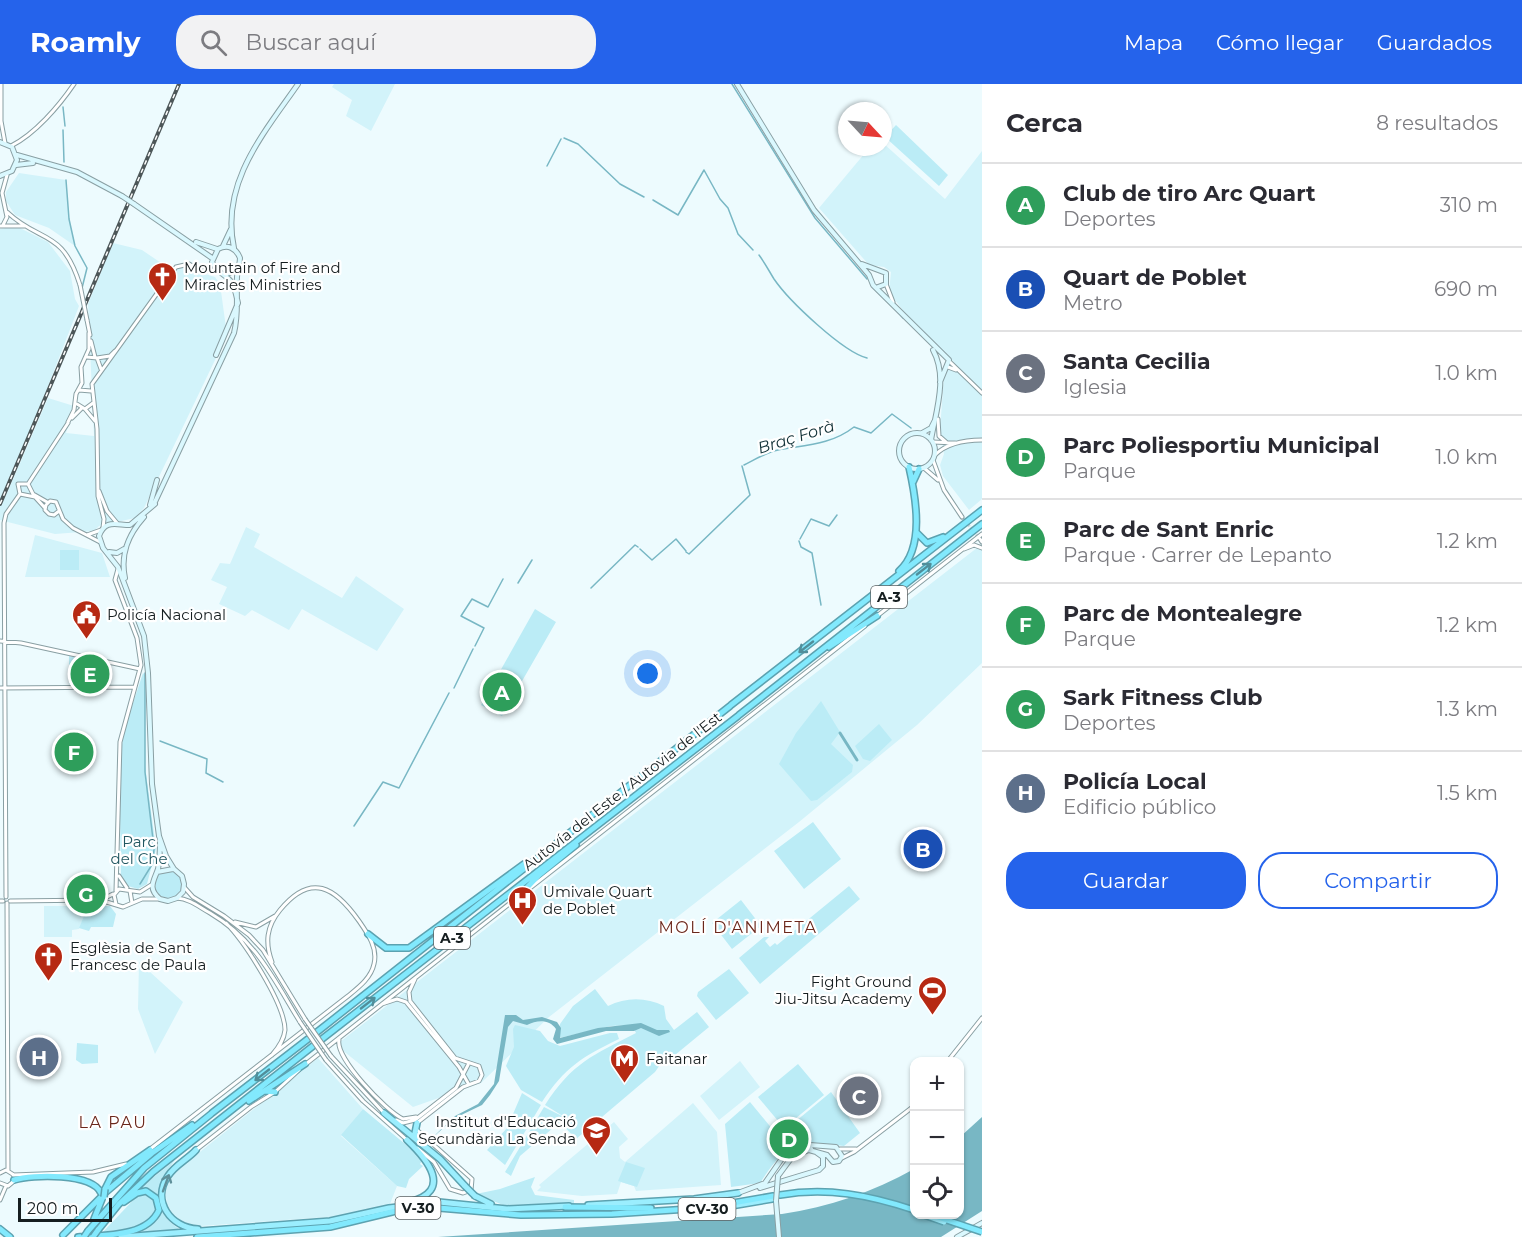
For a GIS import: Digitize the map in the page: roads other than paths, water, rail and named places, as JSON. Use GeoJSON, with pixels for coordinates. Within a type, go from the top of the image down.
{"type":"FeatureCollection","features":[{"type":"Feature","properties":{"kind":"highway"},"geometry":{"type":"LineString","coordinates":[[852,611],[907,563],[915,547],[913,484],[909,467]]}},
{"type":"Feature","properties":{"kind":"highway"},"geometry":{"type":"LineString","coordinates":[[913,484],[921,469]]}},
{"type":"Feature","properties":{"kind":"highway","name":"Autovía del Este / Autovia de l'Est"},"geometry":{"type":"LineString","coordinates":[[317,1032],[545,850],[852,611],[964,520],[982,510]]}},
{"type":"Feature","properties":{"kind":"highway"},"geometry":{"type":"LineString","coordinates":[[915,528],[920,539],[930,543],[964,520]]}},
{"type":"Feature","properties":{"kind":"highway","name":"Autovía del Este / Autovia de l'Est"},"geometry":{"type":"LineString","coordinates":[[322,1039],[982,524]]}},
{"type":"Feature","properties":{"kind":"highway"},"geometry":{"type":"LineString","coordinates":[[796,670],[877,616]]}},
{"type":"Feature","properties":{"kind":"highway"},"geometry":{"type":"LineString","coordinates":[[517,898],[583,837]]}},
{"type":"Feature","properties":{"kind":"highway"},"geometry":{"type":"LineString","coordinates":[[368,934],[386,948],[409,948],[545,850]]}},
{"type":"Feature","properties":{"kind":"highway"},"geometry":{"type":"LineString","coordinates":[[84,1237],[144,1168],[308,1039]]}},
{"type":"Feature","properties":{"kind":"highway"},"geometry":{"type":"LineString","coordinates":[[93,1237],[119,1204],[153,1172],[313,1046]]}},
{"type":"Feature","properties":{"kind":"highway"},"geometry":{"type":"LineString","coordinates":[[229,1113],[305,1064]]}},
{"type":"Feature","properties":{"kind":"highway"},"geometry":{"type":"LineString","coordinates":[[265,1091],[275,1092]]}},
{"type":"Feature","properties":{"kind":"highway"},"geometry":{"type":"LineString","coordinates":[[384,1113],[424,1146],[475,1196],[491,1204],[514,1209]]}},
{"type":"Feature","properties":{"kind":"highway"},"geometry":{"type":"LineString","coordinates":[[101,1192],[193,1124],[202,1121]]}},
{"type":"Feature","properties":{"kind":"highway"},"geometry":{"type":"LineString","coordinates":[[417,1123],[415,1133],[424,1146]]}},
{"type":"Feature","properties":{"kind":"highway"},"geometry":{"type":"LineString","coordinates":[[389,1208],[424,1196],[434,1179],[432,1168],[407,1140]]}},
{"type":"Feature","properties":{"kind":"highway"},"geometry":{"type":"LineString","coordinates":[[63,1235],[101,1192],[111,1177],[150,1150]]}},
{"type":"Feature","properties":{"kind":"highway"},"geometry":{"type":"LineString","coordinates":[[196,1150],[166,1178],[162,1196],[163,1205],[172,1221],[180,1226],[208,1230]]}},
{"type":"Feature","properties":{"kind":"highway"},"geometry":{"type":"LineString","coordinates":[[14,1177],[77,1178],[101,1192]]}},
{"type":"Feature","properties":{"kind":"highway"},"geometry":{"type":"LineString","coordinates":[[41,1182],[53,1178]]}},
{"type":"Feature","properties":{"kind":"highway"},"geometry":{"type":"LineString","coordinates":[[78,1237],[135,1232],[150,1224],[159,1210],[156,1198],[146,1191],[137,1193],[119,1204]]}},
{"type":"Feature","properties":{"kind":"highway"},"geometry":{"type":"LineString","coordinates":[[90,1229],[103,1206],[101,1192]]}},
{"type":"Feature","properties":{"kind":"highway"},"geometry":{"type":"LineString","coordinates":[[565,1207],[694,1200],[738,1193]]}},
{"type":"Feature","properties":{"kind":"highway","name":"V-30"},"geometry":{"type":"LineString","coordinates":[[197,1237],[330,1227],[396,1211],[428,1207],[542,1215],[640,1212],[776,1197],[837,1193],[881,1199],[910,1209]]}},
{"type":"Feature","properties":{"kind":"highway","name":"CV-30"},"geometry":{"type":"LineString","coordinates":[[640,1212],[703,1209],[776,1197]]}},
{"type":"Feature","properties":{"kind":"highway","name":"V-30"},"geometry":{"type":"LineString","coordinates":[[121,1237],[330,1221],[389,1208],[439,1202],[514,1209],[565,1207]]}},
{"type":"Feature","properties":{"kind":"highway"},"geometry":{"type":"LineString","coordinates":[[565,1207],[710,1206]]}},
{"type":"Feature","properties":{"kind":"highway"},"geometry":{"type":"LineString","coordinates":[[934,1219],[981,1233]]}},
{"type":"Feature","properties":{"kind":"highway"},"geometry":{"type":"LineString","coordinates":[[941,1219],[981,1233]]}},
{"type":"Feature","properties":{"kind":"highway"},"geometry":{"type":"LineString","coordinates":[[0,1229],[10,1237]]}},
{"type":"Feature","properties":{"kind":"highway"},"geometry":{"type":"LineString","coordinates":[[0,1235],[5,1237]]}},
{"type":"Feature","properties":{"kind":"main road"},"geometry":{"type":"LineString","coordinates":[[127,587],[122,564],[130,535],[155,504],[228,349],[238,318],[240,258],[234,249],[232,226],[235,191],[243,167],[298,84]]}},
{"type":"Feature","properties":{"kind":"main road"},"geometry":{"type":"LineString","coordinates":[[737,84],[813,210],[871,278],[872,283],[893,302],[948,366]]}},
{"type":"Feature","properties":{"kind":"main road"},"geometry":{"type":"LineString","coordinates":[[0,176],[7,175],[16,165],[17,155],[11,146],[3,142]]}},
{"type":"Feature","properties":{"kind":"main road"},"geometry":{"type":"LineString","coordinates":[[17,155],[37,163],[77,172],[122,196],[190,240],[213,260],[217,270],[227,274],[235,287],[238,303],[216,355]]}},
{"type":"Feature","properties":{"kind":"main road"},"geometry":{"type":"LineString","coordinates":[[16,165],[37,163]]}},
{"type":"Feature","properties":{"kind":"main road"},"geometry":{"type":"LineString","coordinates":[[213,260],[232,226]]}},
{"type":"Feature","properties":{"kind":"main road"},"geometry":{"type":"LineString","coordinates":[[190,240],[220,248],[234,249]]}},
{"type":"Feature","properties":{"kind":"main road"},"geometry":{"type":"LineString","coordinates":[[856,261],[876,271],[886,273],[886,284],[878,287]]}},
{"type":"Feature","properties":{"kind":"main road"},"geometry":{"type":"LineString","coordinates":[[227,274],[238,268]]}},
{"type":"Feature","properties":{"kind":"main road"},"geometry":{"type":"LineString","coordinates":[[871,278],[876,271]]}},
{"type":"Feature","properties":{"kind":"main road"},"geometry":{"type":"LineString","coordinates":[[938,412],[930,428],[921,434],[909,435],[900,447],[900,458],[909,467],[921,469],[934,457],[932,441],[938,419],[941,359]]}},
{"type":"Feature","properties":{"kind":"main road"},"geometry":{"type":"LineString","coordinates":[[939,366],[948,366]]}},
{"type":"Feature","properties":{"kind":"main road"},"geometry":{"type":"LineString","coordinates":[[940,382],[948,366]]}},
{"type":"Feature","properties":{"kind":"main road"},"geometry":{"type":"LineString","coordinates":[[921,434],[932,441]]}},
{"type":"Feature","properties":{"kind":"main road"},"geometry":{"type":"LineString","coordinates":[[148,510],[157,480]]}},
{"type":"Feature","properties":{"kind":"main road"},"geometry":{"type":"LineString","coordinates":[[155,504],[133,523],[102,529],[100,542],[118,567],[127,587],[138,615],[146,652],[152,784],[160,839],[157,872],[151,885],[159,899],[168,901],[177,898],[184,887],[182,876],[174,869],[160,839]]}},
{"type":"Feature","properties":{"kind":"main road"},"geometry":{"type":"LineString","coordinates":[[120,524],[130,535]]}},
{"type":"Feature","properties":{"kind":"main road"},"geometry":{"type":"LineString","coordinates":[[108,552],[117,553],[125,549]]}},
{"type":"Feature","properties":{"kind":"main road"},"geometry":{"type":"LineString","coordinates":[[157,872],[165,868],[174,869]]}},
{"type":"Feature","properties":{"kind":"main road"},"geometry":{"type":"LineString","coordinates":[[745,1191],[765,1183],[779,1161],[793,1150],[810,1145],[840,1149],[842,1158],[833,1162],[827,1155],[809,1150]]}},
{"type":"Feature","properties":{"kind":"main road"},"geometry":{"type":"LineString","coordinates":[[779,1237],[776,1197],[778,1176],[787,1161],[797,1153],[829,1148]]}},
{"type":"Feature","properties":{"kind":"main road"},"geometry":{"type":"LineString","coordinates":[[827,1155],[829,1148]]}},
{"type":"Feature","properties":{"kind":"main road"},"geometry":{"type":"LineString","coordinates":[[738,1193],[819,1170],[823,1166],[823,1157],[809,1150]]}},
{"type":"Feature","properties":{"kind":"main road"},"geometry":{"type":"LineString","coordinates":[[957,1237],[982,1223]]}},
{"type":"Feature","properties":{"kind":"street"},"geometry":{"type":"LineString","coordinates":[[0,84],[3,142]]}},
{"type":"Feature","properties":{"kind":"street"},"geometry":{"type":"LineString","coordinates":[[11,146],[56,108],[74,84]]}},
{"type":"Feature","properties":{"kind":"street"},"geometry":{"type":"LineString","coordinates":[[0,127],[1,121]]}},
{"type":"Feature","properties":{"kind":"street"},"geometry":{"type":"LineString","coordinates":[[15,150],[19,141]]}},
{"type":"Feature","properties":{"kind":"street"},"geometry":{"type":"LineString","coordinates":[[1,193],[7,175]]}},
{"type":"Feature","properties":{"kind":"street"},"geometry":{"type":"LineString","coordinates":[[0,183],[6,212],[1,225],[30,228]]}},
{"type":"Feature","properties":{"kind":"street"},"geometry":{"type":"LineString","coordinates":[[0,206],[30,228],[53,240],[70,259],[80,285],[89,333],[101,369]]}},
{"type":"Feature","properties":{"kind":"street"},"geometry":{"type":"LineString","coordinates":[[206,270],[213,260]]}},
{"type":"Feature","properties":{"kind":"street"},"geometry":{"type":"LineString","coordinates":[[85,535],[102,529],[92,392],[92,384],[96,375],[121,345],[176,267],[189,264],[206,270],[217,270]]}},
{"type":"Feature","properties":{"kind":"street"},"geometry":{"type":"LineString","coordinates":[[886,284],[893,302]]}},
{"type":"Feature","properties":{"kind":"street"},"geometry":{"type":"LineString","coordinates":[[28,484],[68,422],[76,403],[83,371],[81,367],[89,349],[89,333]]}},
{"type":"Feature","properties":{"kind":"street"},"geometry":{"type":"LineString","coordinates":[[85,358],[110,356],[121,345]]}},
{"type":"Feature","properties":{"kind":"street"},"geometry":{"type":"LineString","coordinates":[[948,366],[958,371],[982,393]]}},
{"type":"Feature","properties":{"kind":"street"},"geometry":{"type":"LineString","coordinates":[[83,371],[89,376],[96,375]]}},
{"type":"Feature","properties":{"kind":"street"},"geometry":{"type":"LineString","coordinates":[[79,390],[88,389],[92,392]]}},
{"type":"Feature","properties":{"kind":"street"},"geometry":{"type":"LineString","coordinates":[[76,403],[96,424]]}},
{"type":"Feature","properties":{"kind":"street"},"geometry":{"type":"LineString","coordinates":[[68,422],[83,408],[93,404]]}},
{"type":"Feature","properties":{"kind":"street"},"geometry":{"type":"LineString","coordinates":[[938,419],[939,436],[948,443]]}},
{"type":"Feature","properties":{"kind":"street"},"geometry":{"type":"LineString","coordinates":[[932,441],[948,443],[982,440]]}},
{"type":"Feature","properties":{"kind":"street"},"geometry":{"type":"LineString","coordinates":[[960,442],[941,449],[934,457],[939,481],[964,520]]}},
{"type":"Feature","properties":{"kind":"street"},"geometry":{"type":"LineString","coordinates":[[921,469],[939,481]]}},
{"type":"Feature","properties":{"kind":"street"},"geometry":{"type":"LineString","coordinates":[[28,484],[24,482],[18,484],[16,489],[20,494],[35,497],[49,514],[63,519],[85,535],[100,542]]}},
{"type":"Feature","properties":{"kind":"street"},"geometry":{"type":"LineString","coordinates":[[28,484],[33,494],[48,502],[56,502],[63,519]]}},
{"type":"Feature","properties":{"kind":"street"},"geometry":{"type":"LineString","coordinates":[[25,495],[30,489]]}},
{"type":"Feature","properties":{"kind":"street"},"geometry":{"type":"LineString","coordinates":[[98,490],[108,511],[120,524]]}},
{"type":"Feature","properties":{"kind":"street"},"geometry":{"type":"LineString","coordinates":[[20,494],[4,518],[6,897],[4,1170],[14,1177],[106,1171],[127,1164],[150,1150],[270,1057],[367,978],[373,968],[375,954],[368,934],[342,899],[327,889],[316,887],[300,892],[277,914],[261,925],[250,927],[177,898]]}},
{"type":"Feature","properties":{"kind":"street"},"geometry":{"type":"LineString","coordinates":[[45,508],[48,502]]}},
{"type":"Feature","properties":{"kind":"street"},"geometry":{"type":"LineString","coordinates":[[54,515],[59,511]]}},
{"type":"Feature","properties":{"kind":"street"},"geometry":{"type":"LineString","coordinates":[[196,1150],[246,1111],[275,1092],[305,1064],[982,534]]}},
{"type":"Feature","properties":{"kind":"street"},"geometry":{"type":"LineString","coordinates":[[963,549],[974,545],[982,548]]}},
{"type":"Feature","properties":{"kind":"street"},"geometry":{"type":"LineString","coordinates":[[116,904],[118,761],[123,726],[140,669],[137,638],[115,580],[118,567]]}},
{"type":"Feature","properties":{"kind":"street"},"geometry":{"type":"LineString","coordinates":[[0,641],[140,669]]}},
{"type":"Feature","properties":{"kind":"street"},"geometry":{"type":"LineString","coordinates":[[0,688],[135,687]]}},
{"type":"Feature","properties":{"kind":"street"},"geometry":{"type":"LineString","coordinates":[[118,873],[129,890],[132,903]]}},
{"type":"Feature","properties":{"kind":"street"},"geometry":{"type":"LineString","coordinates":[[100,900],[115,892],[129,890],[140,892],[151,885]]}},
{"type":"Feature","properties":{"kind":"street"},"geometry":{"type":"LineString","coordinates":[[184,887],[197,899],[249,935],[272,962],[305,1018],[331,1056],[384,1113],[399,1122],[406,1123],[456,1088],[464,1068],[472,1064]]}},
{"type":"Feature","properties":{"kind":"street"},"geometry":{"type":"LineString","coordinates":[[5,901],[100,900],[123,907],[142,899],[159,899]]}},
{"type":"Feature","properties":{"kind":"street"},"geometry":{"type":"LineString","coordinates":[[272,962],[266,941],[277,914]]}},
{"type":"Feature","properties":{"kind":"street"},"geometry":{"type":"LineString","coordinates":[[223,918],[251,943],[326,1060],[363,1101],[434,1162],[450,1189],[463,1193],[471,1190],[472,1179],[419,1134],[417,1123],[470,1084],[479,1081],[482,1075],[479,1066],[464,1063],[455,1058],[410,1001],[410,987],[418,975]]}},
{"type":"Feature","properties":{"kind":"street"},"geometry":{"type":"LineString","coordinates":[[223,918],[249,951],[282,1015],[284,1038],[270,1057]]}},
{"type":"Feature","properties":{"kind":"street"},"geometry":{"type":"LineString","coordinates":[[381,1005],[397,999],[406,1002],[470,1084]]}},
{"type":"Feature","properties":{"kind":"street"},"geometry":{"type":"LineString","coordinates":[[951,1057],[982,1018]]}},
{"type":"Feature","properties":{"kind":"street"},"geometry":{"type":"LineString","coordinates":[[340,1037],[338,1045],[344,1058],[369,1090],[394,1114],[410,1119],[425,1111]]}},
{"type":"Feature","properties":{"kind":"street"},"geometry":{"type":"LineString","coordinates":[[842,1158],[858,1149],[910,1110]]}},
{"type":"Feature","properties":{"kind":"street"},"geometry":{"type":"LineString","coordinates":[[840,1149],[858,1149]]}},
{"type":"Feature","properties":{"kind":"street"},"geometry":{"type":"LineString","coordinates":[[0,1200],[6,1186],[14,1177]]}},
{"type":"Feature","properties":{"kind":"street"},"geometry":{"type":"LineString","coordinates":[[0,1183],[6,1186]]}},
{"type":"Feature","properties":{"kind":"waterway"},"geometry":{"type":"LineString","coordinates":[[732,84],[815,218],[867,279]]}},
{"type":"Feature","properties":{"kind":"waterway"},"geometry":{"type":"LineString","coordinates":[[63,107],[65,126]]}},
{"type":"Feature","properties":{"kind":"waterway"},"geometry":{"type":"LineString","coordinates":[[63,130],[64,162]]}},
{"type":"Feature","properties":{"kind":"waterway"},"geometry":{"type":"LineString","coordinates":[[564,138],[578,144],[620,184],[644,197]]}},
{"type":"Feature","properties":{"kind":"waterway"},"geometry":{"type":"LineString","coordinates":[[547,166],[561,139]]}},
{"type":"Feature","properties":{"kind":"waterway"},"geometry":{"type":"LineString","coordinates":[[653,200],[678,215],[704,170],[720,199],[728,208],[738,234],[753,250]]}},
{"type":"Feature","properties":{"kind":"waterway"},"geometry":{"type":"LineString","coordinates":[[66,180],[69,219],[75,246],[87,268],[82,288]]}},
{"type":"Feature","properties":{"kind":"waterway"},"geometry":{"type":"LineString","coordinates":[[759,255],[781,288],[804,312],[844,346],[867,358]]}},
{"type":"Feature","properties":{"kind":"waterway"},"geometry":{"type":"LineString","coordinates":[[898,312],[903,318]]}},
{"type":"Feature","properties":{"kind":"waterway","name":"Braç Forà"},"geometry":{"type":"LineString","coordinates":[[744,465],[774,451],[827,441],[854,427],[871,433],[892,414],[911,428]]}},
{"type":"Feature","properties":{"kind":"waterway","name":"Braç Forà"},"geometry":{"type":"LineString","coordinates":[[686,552],[689,554],[750,495],[742,466]]}},
{"type":"Feature","properties":{"kind":"waterway"},"geometry":{"type":"LineString","coordinates":[[800,539],[811,519],[829,526],[837,515]]}},
{"type":"Feature","properties":{"kind":"waterway","name":"Braç Forà"},"geometry":{"type":"LineString","coordinates":[[640,549],[652,560],[676,539],[686,551]]}},
{"type":"Feature","properties":{"kind":"waterway"},"geometry":{"type":"LineString","coordinates":[[799,541],[801,547],[812,553],[821,605]]}},
{"type":"Feature","properties":{"kind":"waterway","name":"Braç Forà"},"geometry":{"type":"LineString","coordinates":[[591,588],[635,545],[638,547]]}},
{"type":"Feature","properties":{"kind":"waterway","name":"Braç Forà"},"geometry":{"type":"LineString","coordinates":[[518,583],[532,560]]}},
{"type":"Feature","properties":{"kind":"waterway","name":"Braç Forà"},"geometry":{"type":"LineString","coordinates":[[475,646],[484,628],[461,616],[472,599],[488,607],[503,579]]}},
{"type":"Feature","properties":{"kind":"waterway","name":"Braç Forà"},"geometry":{"type":"LineString","coordinates":[[454,688],[473,649]]}},
{"type":"Feature","properties":{"kind":"waterway"},"geometry":{"type":"LineString","coordinates":[[140,884],[153,863],[154,848],[145,772],[145,673]]}},
{"type":"Feature","properties":{"kind":"waterway","name":"Braç Forà"},"geometry":{"type":"LineString","coordinates":[[354,826],[383,782],[399,788],[449,693]]}},
{"type":"Feature","properties":{"kind":"waterway"},"geometry":{"type":"LineString","coordinates":[[840,733],[857,760]]}},
{"type":"Feature","properties":{"kind":"waterway","name":"Braç Forà"},"geometry":{"type":"LineString","coordinates":[[160,741],[207,759],[206,773],[223,782]]}},
{"type":"Feature","properties":{"kind":"tunnel"},"geometry":{"type":"LineString","coordinates":[[962,517],[979,538]]}},
{"type":"Feature","properties":{"kind":"railway"},"geometry":{"type":"LineString","coordinates":[[0,504],[179,84]]}},
{"type":"Feature","properties":{"kind":"place","name":"Mountain of Fire and Miracles Ministries"},"geometry":{"type":"Point","coordinates":[163,302]}},
{"type":"Feature","properties":{"kind":"place","name":"Policía Nacional"},"geometry":{"type":"Point","coordinates":[86,640]}},
{"type":"Feature","properties":{"kind":"place","name":"Parc de Sant Enric"},"geometry":{"type":"Point","coordinates":[90,674]}},
{"type":"Feature","properties":{"kind":"place","name":"Club de tiro Arc Quart"},"geometry":{"type":"Point","coordinates":[502,692]}},
{"type":"Feature","properties":{"kind":"place","name":"Parc de Montealegre"},"geometry":{"type":"Point","coordinates":[74,752]}},
{"type":"Feature","properties":{"kind":"place","name":"Quart de Poblet"},"geometry":{"type":"Point","coordinates":[923,849]}},
{"type":"Feature","properties":{"kind":"place","name":"Sark Fitness Club"},"geometry":{"type":"Point","coordinates":[86,894]}},
{"type":"Feature","properties":{"kind":"place","name":"Umivale Quart de Poblet"},"geometry":{"type":"Point","coordinates":[522,926]}},
{"type":"Feature","properties":{"kind":"place","name":"Esglèsia de Sant Francesc de Paula"},"geometry":{"type":"Point","coordinates":[49,982]}},
{"type":"Feature","properties":{"kind":"place","name":"Fight Ground Jiu-Jitsu Academy"},"geometry":{"type":"Point","coordinates":[933,1016]}},
{"type":"Feature","properties":{"kind":"place","name":"Policía Local"},"geometry":{"type":"Point","coordinates":[39,1057]}},
{"type":"Feature","properties":{"kind":"place","name":"Faitanar"},"geometry":{"type":"Point","coordinates":[625,1084]}},
{"type":"Feature","properties":{"kind":"place","name":"Santa Cecilia"},"geometry":{"type":"Point","coordinates":[859,1096]}},
{"type":"Feature","properties":{"kind":"place","name":"Parc Poliesportiu Municipal"},"geometry":{"type":"Point","coordinates":[789,1139]}},
{"type":"Feature","properties":{"kind":"place","name":"Institut d'Educació Secundària La Senda"},"geometry":{"type":"Point","coordinates":[597,1156]}},
{"type":"Feature","properties":{"kind":"district","name":"MOLÍ D'ANIMETA"},"geometry":{"type":"Point","coordinates":[738,927]}},
{"type":"Feature","properties":{"kind":"district","name":"LA PAU"},"geometry":{"type":"Point","coordinates":[113,1122]}},
{"type":"Feature","properties":{"kind":"park label","name":"Parc del Che"},"geometry":{"type":"Point","coordinates":[139,850]}}]}
